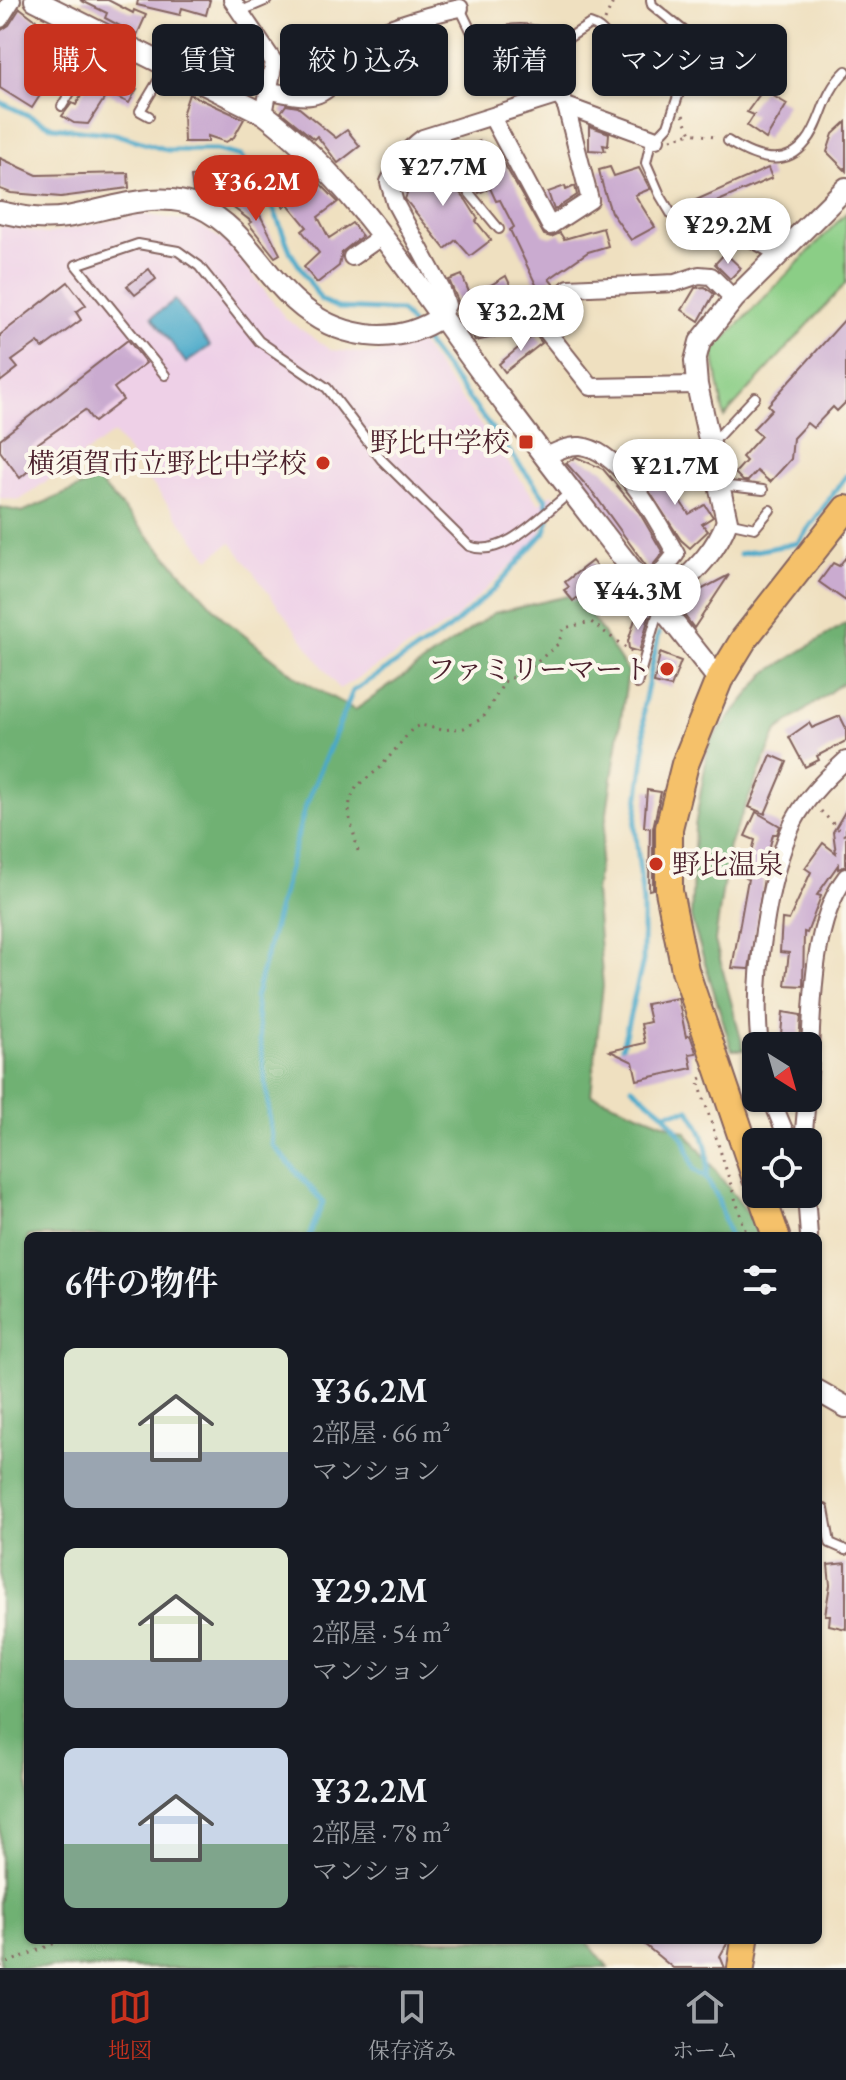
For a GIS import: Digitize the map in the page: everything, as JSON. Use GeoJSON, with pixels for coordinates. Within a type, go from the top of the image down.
{"type":"FeatureCollection","features":[{"type":"Feature","properties":{"kind":"highway"},"geometry":{"type":"LineString","coordinates":[[742,1136],[685,970],[669,891],[669,828],[685,764],[719,680],[744,639],[846,509]]}},
{"type":"Feature","properties":{"kind":"highway"},"geometry":{"type":"LineString","coordinates":[[766,1208],[775,1232]]}},
{"type":"Feature","properties":{"kind":"highway"},"geometry":{"type":"LineString","coordinates":[[741,1968],[744,1944]]}},
{"type":"Feature","properties":{"kind":"street"},"geometry":{"type":"LineString","coordinates":[[0,19],[12,0]]}},
{"type":"Feature","properties":{"kind":"street"},"geometry":{"type":"LineString","coordinates":[[35,0],[83,24]]}},
{"type":"Feature","properties":{"kind":"street"},"geometry":{"type":"LineString","coordinates":[[233,3],[274,62],[271,91],[264,114]]}},
{"type":"Feature","properties":{"kind":"street"},"geometry":{"type":"LineString","coordinates":[[271,91],[309,99],[321,95],[336,79],[350,50],[408,23],[460,8]]}},
{"type":"Feature","properties":{"kind":"street"},"geometry":{"type":"LineString","coordinates":[[0,212],[31,219],[65,217],[119,205],[162,200],[198,206],[233,229],[293,300],[322,321],[351,334],[378,337],[425,326],[447,305],[395,203],[389,182],[401,157],[423,138],[559,95],[566,106],[590,200],[550,226],[492,117]]}},
{"type":"Feature","properties":{"kind":"street"},"geometry":{"type":"LineString","coordinates":[[228,96],[264,114],[295,138],[355,199],[382,236],[425,326],[544,457],[719,680]]}},
{"type":"Feature","properties":{"kind":"street"},"geometry":{"type":"LineString","coordinates":[[566,106],[656,139]]}},
{"type":"Feature","properties":{"kind":"street"},"geometry":{"type":"LineString","coordinates":[[654,597],[707,558],[721,539],[727,521],[697,385],[695,361],[700,342],[734,299],[846,189]]}},
{"type":"Feature","properties":{"kind":"street"},"geometry":{"type":"LineString","coordinates":[[352,257],[382,236]]}},
{"type":"Feature","properties":{"kind":"street"},"geometry":{"type":"LineString","coordinates":[[697,385],[591,387],[537,319],[569,288],[585,285],[675,283],[699,275],[711,276],[734,299]]}},
{"type":"Feature","properties":{"kind":"street"},"geometry":{"type":"LineString","coordinates":[[544,457],[580,446],[605,455],[619,467],[676,554],[654,597]]}},
{"type":"Feature","properties":{"kind":"street"},"geometry":{"type":"LineString","coordinates":[[758,1032],[766,918],[780,858],[795,819],[846,760]]}},
{"type":"Feature","properties":{"kind":"street"},"geometry":{"type":"LineString","coordinates":[[813,1032],[820,940],[838,888],[846,877]]}},
{"type":"Feature","properties":{"kind":"street"},"geometry":{"type":"LineString","coordinates":[[807,1208],[809,1232]]}},
{"type":"Feature","properties":{"kind":"street"},"geometry":{"type":"LineString","coordinates":[[822,1393],[846,1407]]}},
{"type":"Feature","properties":{"kind":"lane"},"geometry":{"type":"LineString","coordinates":[[233,3],[267,0]]}},
{"type":"Feature","properties":{"kind":"lane"},"geometry":{"type":"LineString","coordinates":[[651,0],[652,5],[675,24]]}},
{"type":"Feature","properties":{"kind":"lane"},"geometry":{"type":"LineString","coordinates":[[460,8],[475,39],[483,41],[505,31],[530,29],[570,37],[592,25]]}},
{"type":"Feature","properties":{"kind":"lane"},"geometry":{"type":"LineString","coordinates":[[728,141],[764,160],[784,157],[806,142],[825,96],[846,71]]}},
{"type":"Feature","properties":{"kind":"lane"},"geometry":{"type":"LineString","coordinates":[[149,116],[140,111],[152,91]]}},
{"type":"Feature","properties":{"kind":"lane"},"geometry":{"type":"LineString","coordinates":[[62,106],[68,96]]}},
{"type":"Feature","properties":{"kind":"lane"},"geometry":{"type":"LineString","coordinates":[[679,96],[668,126],[650,145],[646,163],[675,220],[700,234],[730,231],[776,256]]}},
{"type":"Feature","properties":{"kind":"lane"},"geometry":{"type":"LineString","coordinates":[[423,138],[499,229]]}},
{"type":"Feature","properties":{"kind":"lane"},"geometry":{"type":"LineString","coordinates":[[165,375],[76,265],[138,244],[178,251],[189,258],[199,266],[259,341],[327,388],[382,460],[469,546],[479,550],[500,547],[571,492]]}},
{"type":"Feature","properties":{"kind":"lane"},"geometry":{"type":"LineString","coordinates":[[712,443],[755,397]]}},
{"type":"Feature","properties":{"kind":"lane"},"geometry":{"type":"LineString","coordinates":[[721,485],[763,490]]}},
{"type":"Feature","properties":{"kind":"lane"},"geometry":{"type":"LineString","coordinates":[[727,521],[755,528],[770,510]]}},
{"type":"Feature","properties":{"kind":"lane"},"geometry":{"type":"LineString","coordinates":[[637,684],[654,597]]}},
{"type":"Feature","properties":{"kind":"lane"},"geometry":{"type":"LineString","coordinates":[[822,1509],[830,1543],[846,1550]]}},
{"type":"Feature","properties":{"kind":"path"},"geometry":{"type":"LineString","coordinates":[[604,24],[614,0]]}},
{"type":"Feature","properties":{"kind":"path"},"geometry":{"type":"LineString","coordinates":[[677,101],[691,133],[714,137]]}},
{"type":"Feature","properties":{"kind":"path"},"geometry":{"type":"LineString","coordinates":[[358,851],[349,815],[350,800],[357,786],[380,768],[413,728],[421,725],[442,730],[464,728],[483,718],[505,681],[529,669],[558,644],[564,628],[591,622],[644,660]]}},
{"type":"Feature","properties":{"kind":"path"},"geometry":{"type":"LineString","coordinates":[[810,799],[846,837]]}},
{"type":"Feature","properties":{"kind":"path"},"geometry":{"type":"LineString","coordinates":[[721,1071],[698,1080],[746,1232]]}},
{"type":"Feature","properties":{"kind":"path"},"geometry":{"type":"LineString","coordinates":[[0,1966],[53,1944]]}},
{"type":"Feature","properties":{"kind":"shaded area","name":"横須賀市立野比中学校"},"geometry":{"type":"Polygon","coordinates":[[[141,214],[194,222],[229,244],[286,319],[331,350],[373,354],[420,343],[539,504],[552,493],[562,506],[544,521],[539,538],[454,620],[339,689],[231,542],[209,559],[114,433],[20,500],[0,498],[0,225],[46,234],[141,214]]]}},
{"type":"Feature","properties":{"kind":"green space"},"geometry":{"type":"Polygon","coordinates":[[[846,213],[846,283],[724,417],[713,351],[846,213]]]}},
{"type":"Feature","properties":{"kind":"green space"},"geometry":{"type":"Polygon","coordinates":[[[97,480],[224,619],[299,679],[355,710],[494,613],[577,594],[628,672],[595,892],[603,986],[591,1094],[686,1132],[753,1220],[758,1232],[24,1232],[24,1944],[589,1944],[608,1968],[0,1968],[0,507],[22,512],[97,480]]]}},
{"type":"Feature","properties":{"kind":"green space"},"geometry":{"type":"Polygon","coordinates":[[[846,623],[846,680],[777,731],[729,845],[715,941],[742,1042],[742,1050],[732,1050],[691,918],[695,826],[709,743],[766,673],[846,623]]]}},
{"type":"Feature","properties":{"kind":"water"},"geometry":{"type":"Polygon","coordinates":[[[175,300],[210,346],[186,363],[152,317],[175,300]]]}},
{"type":"Feature","properties":{"kind":"building"},"geometry":{"type":"Polygon","coordinates":[[[80,0],[108,0],[133,13],[134,10],[146,15],[137,35],[136,24],[116,24],[105,18],[107,13],[80,0]]]}},
{"type":"Feature","properties":{"kind":"building"},"geometry":{"type":"Polygon","coordinates":[[[138,0],[210,0],[206,15],[182,8],[180,15],[137,5],[138,0]]]}},
{"type":"Feature","properties":{"kind":"building"},"geometry":{"type":"Polygon","coordinates":[[[20,8],[41,24],[24,24],[24,96],[40,96],[32,108],[0,88],[0,31],[9,25],[20,8]]]}},
{"type":"Feature","properties":{"kind":"building"},"geometry":{"type":"Polygon","coordinates":[[[81,96],[106,96],[88,124],[74,123],[62,116],[72,103],[76,105],[81,96]]]}},
{"type":"Feature","properties":{"kind":"building"},"geometry":{"type":"Polygon","coordinates":[[[114,96],[133,96],[129,103],[114,96]]]}},
{"type":"Feature","properties":{"kind":"building"},"geometry":{"type":"Polygon","coordinates":[[[188,96],[193,96],[244,119],[234,137],[226,142],[208,136],[208,142],[184,142],[183,112],[188,96]]]}},
{"type":"Feature","properties":{"kind":"building"},"geometry":{"type":"Polygon","coordinates":[[[759,96],[773,96],[787,104],[766,139],[747,126],[754,115],[747,112],[759,96]]]}},
{"type":"Feature","properties":{"kind":"building"},"geometry":{"type":"Polygon","coordinates":[[[286,105],[298,107],[336,138],[347,130],[360,146],[338,163],[317,136],[314,139],[281,112],[286,105]]]}},
{"type":"Feature","properties":{"kind":"building"},"geometry":{"type":"Polygon","coordinates":[[[846,122],[846,171],[827,152],[833,134],[846,122]]]}},
{"type":"Feature","properties":{"kind":"building"},"geometry":{"type":"Polygon","coordinates":[[[589,126],[609,133],[608,146],[603,145],[605,151],[589,150],[589,126]]]}},
{"type":"Feature","properties":{"kind":"building"},"geometry":{"type":"Polygon","coordinates":[[[480,141],[490,164],[501,158],[544,235],[551,237],[560,233],[564,239],[603,228],[608,246],[588,252],[549,279],[554,285],[545,293],[539,291],[510,230],[514,227],[500,200],[496,201],[490,188],[479,193],[459,150],[480,141]]]}},
{"type":"Feature","properties":{"kind":"building"},"geometry":{"type":"Polygon","coordinates":[[[423,155],[429,162],[432,160],[466,200],[478,219],[476,221],[491,240],[470,256],[456,240],[445,249],[405,199],[407,194],[401,184],[416,169],[412,164],[423,155]]]}},
{"type":"Feature","properties":{"kind":"building"},"geometry":{"type":"Polygon","coordinates":[[[0,158],[37,175],[128,173],[129,188],[61,197],[11,193],[0,189],[0,158]]]}},
{"type":"Feature","properties":{"kind":"building"},"geometry":{"type":"Polygon","coordinates":[[[275,161],[292,183],[308,171],[338,202],[318,217],[329,238],[352,223],[362,236],[342,252],[339,266],[317,283],[304,267],[319,253],[302,231],[307,227],[288,204],[284,207],[265,181],[271,176],[266,168],[275,161]]]}},
{"type":"Feature","properties":{"kind":"building"},"geometry":{"type":"Polygon","coordinates":[[[610,167],[614,176],[639,168],[650,189],[635,195],[655,227],[631,240],[611,212],[603,187],[599,170],[610,167]]]}},
{"type":"Feature","properties":{"kind":"building"},"geometry":{"type":"Polygon","coordinates":[[[768,168],[772,178],[700,209],[696,200],[768,168]]]}},
{"type":"Feature","properties":{"kind":"building"},"geometry":{"type":"Polygon","coordinates":[[[203,175],[234,184],[227,202],[218,195],[205,195],[210,186],[193,191],[191,177],[203,175]]]}},
{"type":"Feature","properties":{"kind":"building"},"geometry":{"type":"Polygon","coordinates":[[[565,186],[566,190],[575,186],[577,195],[554,210],[548,192],[565,186]]]}},
{"type":"Feature","properties":{"kind":"building"},"geometry":{"type":"Polygon","coordinates":[[[245,196],[256,207],[280,254],[275,257],[249,224],[252,222],[231,206],[245,196]]]}},
{"type":"Feature","properties":{"kind":"building"},"geometry":{"type":"Polygon","coordinates":[[[725,253],[741,268],[730,279],[715,264],[725,253]]]}},
{"type":"Feature","properties":{"kind":"building"},"geometry":{"type":"Polygon","coordinates":[[[149,269],[156,279],[135,295],[127,286],[149,269]]]}},
{"type":"Feature","properties":{"kind":"building"},"geometry":{"type":"Polygon","coordinates":[[[462,275],[471,297],[506,276],[531,329],[475,341],[449,280],[462,275]]]}},
{"type":"Feature","properties":{"kind":"building"},"geometry":{"type":"Polygon","coordinates":[[[68,282],[86,305],[76,312],[81,320],[43,348],[38,342],[12,361],[18,368],[0,382],[0,335],[68,282]]]}},
{"type":"Feature","properties":{"kind":"building"},"geometry":{"type":"Polygon","coordinates":[[[705,287],[714,294],[699,321],[682,310],[695,288],[705,287]]]}},
{"type":"Feature","properties":{"kind":"building"},"geometry":{"type":"Polygon","coordinates":[[[846,318],[846,402],[837,411],[833,407],[813,428],[807,423],[793,438],[791,459],[770,482],[757,471],[748,481],[743,481],[735,473],[746,461],[742,457],[761,436],[753,429],[772,409],[768,405],[846,318]]]}},
{"type":"Feature","properties":{"kind":"building"},"geometry":{"type":"Polygon","coordinates":[[[535,334],[542,343],[505,372],[499,364],[535,334]]]}},
{"type":"Feature","properties":{"kind":"building"},"geometry":{"type":"Polygon","coordinates":[[[128,340],[146,363],[114,388],[123,400],[94,422],[85,410],[30,449],[39,462],[20,478],[0,451],[0,439],[128,340]]]}},
{"type":"Feature","properties":{"kind":"building"},"geometry":{"type":"Polygon","coordinates":[[[576,457],[603,469],[639,512],[663,553],[649,570],[594,494],[566,463],[576,457]]]}},
{"type":"Feature","properties":{"kind":"building"},"geometry":{"type":"Polygon","coordinates":[[[648,462],[655,473],[659,471],[689,514],[705,505],[713,517],[702,524],[708,531],[690,548],[681,540],[635,470],[648,462]]]}},
{"type":"Feature","properties":{"kind":"building"},"geometry":{"type":"Polygon","coordinates":[[[846,557],[846,601],[819,582],[833,563],[839,566],[846,557]]]}},
{"type":"Feature","properties":{"kind":"building"},"geometry":{"type":"Polygon","coordinates":[[[592,561],[615,590],[588,612],[577,598],[573,601],[564,590],[569,587],[565,582],[592,561]]]}},
{"type":"Feature","properties":{"kind":"building"},"geometry":{"type":"Polygon","coordinates":[[[729,575],[694,628],[681,611],[693,594],[729,575]]]}},
{"type":"Feature","properties":{"kind":"building"},"geometry":{"type":"Polygon","coordinates":[[[637,613],[649,617],[639,652],[629,649],[628,641],[637,613]]]}},
{"type":"Feature","properties":{"kind":"building"},"geometry":{"type":"Polygon","coordinates":[[[660,653],[681,661],[671,687],[654,683],[660,653]]]}},
{"type":"Feature","properties":{"kind":"building"},"geometry":{"type":"Polygon","coordinates":[[[840,716],[846,728],[846,741],[817,756],[819,760],[805,767],[789,737],[809,723],[812,728],[840,716]]]}},
{"type":"Feature","properties":{"kind":"building"},"geometry":{"type":"Polygon","coordinates":[[[771,755],[787,762],[765,814],[749,807],[771,755]]]}},
{"type":"Feature","properties":{"kind":"building"},"geometry":{"type":"Polygon","coordinates":[[[647,790],[661,792],[653,828],[653,889],[649,890],[650,828],[644,827],[647,790]]]}},
{"type":"Feature","properties":{"kind":"building"},"geometry":{"type":"Polygon","coordinates":[[[846,810],[846,866],[838,869],[838,865],[817,895],[821,896],[807,933],[804,932],[803,986],[785,985],[789,953],[780,952],[782,919],[789,920],[811,872],[805,868],[823,843],[836,853],[833,832],[846,810]]]}},
{"type":"Feature","properties":{"kind":"building"},"geometry":{"type":"Polygon","coordinates":[[[756,812],[780,826],[777,834],[773,834],[768,854],[749,969],[732,968],[748,879],[745,878],[755,840],[745,836],[756,812]]]}},
{"type":"Feature","properties":{"kind":"building"},"geometry":{"type":"Polygon","coordinates":[[[678,998],[686,1037],[690,1035],[696,1053],[689,1054],[692,1068],[637,1080],[633,1062],[610,1051],[645,1043],[641,1024],[650,1022],[646,1004],[678,998]]]}},
{"type":"Feature","properties":{"kind":"building"},"geometry":{"type":"Polygon","coordinates":[[[783,1012],[801,1015],[800,1032],[781,1032],[783,1012]]]}},
{"type":"Feature","properties":{"kind":"building"},"geometry":{"type":"Polygon","coordinates":[[[846,1563],[846,1629],[829,1625],[830,1615],[825,1615],[830,1585],[828,1565],[846,1563]]]}},
{"type":"Feature","properties":{"kind":"building"},"geometry":{"type":"Polygon","coordinates":[[[644,1944],[727,1944],[720,1956],[725,1968],[673,1968],[644,1944]]]}},
{"type":"Feature","properties":{"kind":"waterway"},"geometry":{"type":"LineString","coordinates":[[0,102],[53,127],[115,134],[167,150],[216,150],[241,156],[274,210],[291,253],[321,300],[338,308],[401,311],[411,324]]}},
{"type":"Feature","properties":{"kind":"waterway"},"geometry":{"type":"LineString","coordinates":[[311,1232],[323,1202],[273,1145],[255,998],[305,807],[353,691],[448,630],[494,589],[545,532],[549,519],[546,499],[420,335]]}},
{"type":"Feature","properties":{"kind":"waterway"},"geometry":{"type":"LineString","coordinates":[[740,554],[798,543],[846,476]]}},
{"type":"Feature","properties":{"kind":"waterway"},"geometry":{"type":"LineString","coordinates":[[622,1047],[643,961],[643,903],[635,826],[645,749],[643,708],[659,633]]}},
{"type":"Feature","properties":{"kind":"waterway"},"geometry":{"type":"LineString","coordinates":[[632,1087],[664,1113],[689,1110],[702,1134],[707,1151],[706,1178],[717,1196],[728,1232]]}},
{"type":"Feature","properties":{"kind":"waterway"},"geometry":{"type":"LineString","coordinates":[[664,1113],[685,1141],[694,1169],[706,1178]]}},
{"type":"Feature","properties":{"kind":"place","name":"野比中学校"},"geometry":{"type":"Point","coordinates":[526,442]}},
{"type":"Feature","properties":{"kind":"place","name":"横須賀市立野比中学校"},"geometry":{"type":"Point","coordinates":[323,463]}},
{"type":"Feature","properties":{"kind":"place","name":"ファミリーマート"},"geometry":{"type":"Point","coordinates":[667,669]}},
{"type":"Feature","properties":{"kind":"place","name":"野比温泉"},"geometry":{"type":"Point","coordinates":[656,864]}}]}
